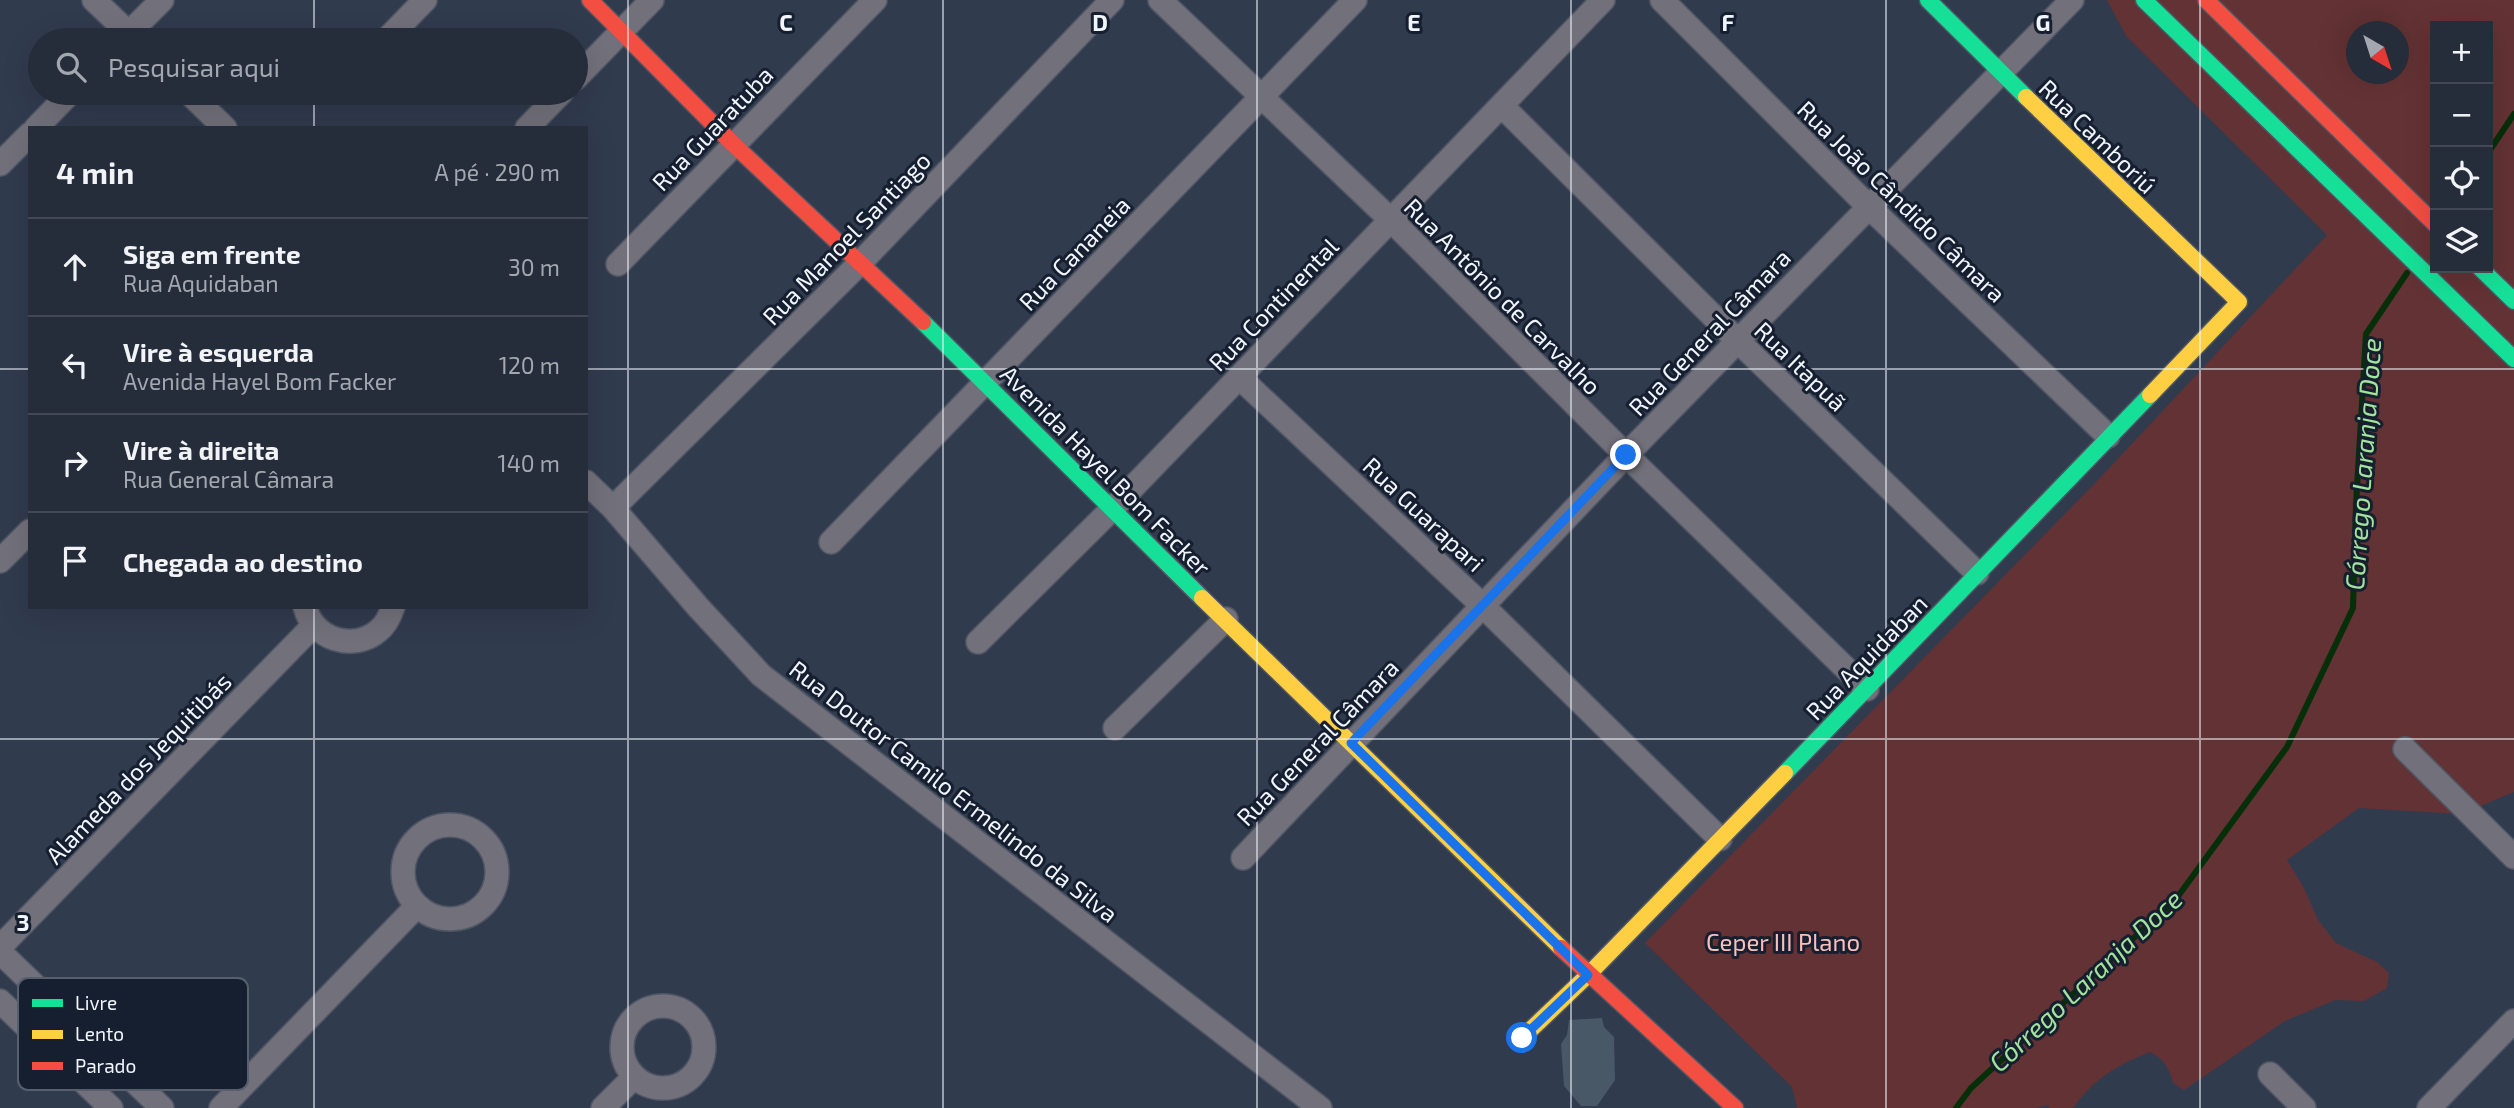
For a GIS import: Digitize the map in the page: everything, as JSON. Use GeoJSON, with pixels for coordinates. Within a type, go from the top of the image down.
{"type":"FeatureCollection","features":[{"type":"Feature","properties":{"kind":"street"},"geometry":{"type":"LineString","coordinates":[[94,0],[120,28]]}},
{"type":"Feature","properties":{"kind":"street"},"geometry":{"type":"LineString","coordinates":[[138,28],[162,0]]}},
{"type":"Feature","properties":{"kind":"street"},"geometry":{"type":"LineString","coordinates":[[398,28],[425,0]]}},
{"type":"Feature","properties":{"kind":"street","name":"Avenida Hayel Bom Facker"},"geometry":{"type":"LineString","coordinates":[[590,0],[733,144],[861,262],[985,382],[1111,510],[1226,619],[1588,975],[1735,1108]]}},
{"type":"Feature","properties":{"kind":"street"},"geometry":{"type":"LineString","coordinates":[[588,66],[652,0]]}},
{"type":"Feature","properties":{"kind":"street","name":"Rua Guaratuba"},"geometry":{"type":"LineString","coordinates":[[618,264],[875,0]]}},
{"type":"Feature","properties":{"kind":"street","name":"Rua Manoel Santiago"},"geometry":{"type":"LineString","coordinates":[[613,508],[861,262],[1112,0]]}},
{"type":"Feature","properties":{"kind":"street","name":"Rua Antônio de Carvalho"},"geometry":{"type":"LineString","coordinates":[[1160,0],[1391,220],[1626,455],[1867,689]]}},
{"type":"Feature","properties":{"kind":"street","name":"Rua Cananeia"},"geometry":{"type":"LineString","coordinates":[[831,542],[1356,0]]}},
{"type":"Feature","properties":{"kind":"street","name":"Rua Continental"},"geometry":{"type":"LineString","coordinates":[[978,642],[1111,510],[1603,0]]}},
{"type":"Feature","properties":{"kind":"street","name":"Rua João Cândido Câmara"},"geometry":{"type":"LineString","coordinates":[[1662,0],[1869,207],[2108,436]]}},
{"type":"Feature","properties":{"kind":"street","name":"Rua Camboriú"},"geometry":{"type":"LineString","coordinates":[[1928,0],[2239,302]]}},
{"type":"Feature","properties":{"kind":"street","name":"Rua General Câmara"},"geometry":{"type":"LineString","coordinates":[[1243,858],[1737,340],[2072,0]]}},
{"type":"Feature","properties":{"kind":"street"},"geometry":{"type":"LineString","coordinates":[[2144,0],[2514,359]]}},
{"type":"Feature","properties":{"kind":"street"},"geometry":{"type":"LineString","coordinates":[[2206,0],[2430,219]]}},
{"type":"Feature","properties":{"kind":"street"},"geometry":{"type":"LineString","coordinates":[[38,126],[58,105]]}},
{"type":"Feature","properties":{"kind":"street"},"geometry":{"type":"LineString","coordinates":[[201,105],[223,126]]}},
{"type":"Feature","properties":{"kind":"street"},"geometry":{"type":"LineString","coordinates":[[529,126],[549,105]]}},
{"type":"Feature","properties":{"kind":"street","name":"Rua Itapuã"},"geometry":{"type":"LineString","coordinates":[[1502,106],[1737,340],[1977,573]]}},
{"type":"Feature","properties":{"kind":"street"},"geometry":{"type":"LineString","coordinates":[[0,164],[28,136]]}},
{"type":"Feature","properties":{"kind":"street"},"geometry":{"type":"LineString","coordinates":[[2485,273],[2514,301]]}},
{"type":"Feature","properties":{"kind":"street","name":"Rua Aquidaban"},"geometry":{"type":"LineString","coordinates":[[1522,1038],[1588,975],[1867,689],[2239,302]]}},
{"type":"Feature","properties":{"kind":"street","name":"Rua Guarapari"},"geometry":{"type":"LineString","coordinates":[[1239,377],[1483,606],[1720,839]]}},
{"type":"Feature","properties":{"kind":"street","name":"Rua Doutor Camilo Ermelindo da Silva"},"geometry":{"type":"LineString","coordinates":[[588,484],[613,508],[761,675],[1320,1108]]}},
{"type":"Feature","properties":{"kind":"street"},"geometry":{"type":"LineString","coordinates":[[0,561],[28,533]]}},
{"type":"Feature","properties":{"kind":"street","name":"Alameda dos Jequitibás"},"geometry":{"type":"LineString","coordinates":[[0,949],[310,616],[324,635],[352,642],[366,639],[379,631],[392,609]]}},
{"type":"Feature","properties":{"kind":"street"},"geometry":{"type":"LineString","coordinates":[[1115,727],[1226,619]]}},
{"type":"Feature","properties":{"kind":"street"},"geometry":{"type":"LineString","coordinates":[[2405,749],[2514,857]]}},
{"type":"Feature","properties":{"kind":"street"},"geometry":{"type":"LineString","coordinates":[[446,825],[461,826],[475,832],[487,843],[494,856],[497,872],[495,887],[487,901],[476,912],[461,918],[446,919],[430,915],[417,906],[408,894],[404,864],[409,850],[419,838],[431,829],[446,825]]}},
{"type":"Feature","properties":{"kind":"street"},"geometry":{"type":"LineString","coordinates":[[248,1080],[417,906]]}},
{"type":"Feature","properties":{"kind":"street"},"geometry":{"type":"LineString","coordinates":[[0,949],[30,978]]}},
{"type":"Feature","properties":{"kind":"street"},"geometry":{"type":"LineString","coordinates":[[0,1001],[18,1018]]}},
{"type":"Feature","properties":{"kind":"street"},"geometry":{"type":"LineString","coordinates":[[2428,1108],[2514,1021]]}},
{"type":"Feature","properties":{"kind":"street"},"geometry":{"type":"LineString","coordinates":[[2270,1074],[2304,1108]]}},
{"type":"Feature","properties":{"kind":"street"},"geometry":{"type":"LineString","coordinates":[[603,1108],[634,1077]]}},
{"type":"Feature","properties":{"kind":"street"},"geometry":{"type":"LineString","coordinates":[[92,1090],[111,1108]]}},
{"type":"Feature","properties":{"kind":"street"},"geometry":{"type":"LineString","coordinates":[[144,1090],[162,1108]]}},
{"type":"Feature","properties":{"kind":"street"},"geometry":{"type":"LineString","coordinates":[[221,1108],[238,1090]]}},
{"type":"Feature","properties":{"kind":"green space","name":"Ceper III Plano"},"geometry":{"type":"Polygon","coordinates":[[[2107,0],[2514,0],[2514,792],[2461,814],[2359,808],[2287,860],[2304,888],[2318,920],[2336,943],[2377,962],[2389,973],[2387,988],[2364,1001],[2335,1000],[2285,1021],[2184,1090],[2173,1083],[2166,1065],[2150,1052],[2107,1074],[2090,1088],[2073,1108],[2050,1108],[2047,1105],[2036,1108],[1797,1108],[1792,1087],[1645,943],[2099,479],[2327,235],[2126,36],[2107,0]]]}},
{"type":"Feature","properties":{"kind":"building"},"geometry":{"type":"Polygon","coordinates":[[[1602,1018],[1604,1027],[1614,1037],[1615,1080],[1597,1106],[1581,1106],[1564,1086],[1561,1044],[1567,1035],[1569,1020],[1602,1018]]]}},
{"type":"Feature","properties":{"kind":"waterway","name":"Córrego Laranja Doce"},"geometry":{"type":"LineString","coordinates":[[2492,147],[2514,114]]}},
{"type":"Feature","properties":{"kind":"waterway","name":"Córrego Laranja Doce"},"geometry":{"type":"LineString","coordinates":[[1956,1108],[1971,1088],[2176,899],[2287,747],[2353,608],[2366,334],[2407,273]]}},
{"type":"Feature","properties":{"kind":"traffic: fast"},"geometry":{"type":"LineString","coordinates":[[1928,0],[2026,97]]}},
{"type":"Feature","properties":{"kind":"traffic: fast"},"geometry":{"type":"LineString","coordinates":[[2144,0],[2514,359]]}},
{"type":"Feature","properties":{"kind":"traffic: fast"},"geometry":{"type":"LineString","coordinates":[[2485,273],[2514,301]]}},
{"type":"Feature","properties":{"kind":"traffic: fast"},"geometry":{"type":"LineString","coordinates":[[923,322],[1202,598]]}},
{"type":"Feature","properties":{"kind":"traffic: fast"},"geometry":{"type":"LineString","coordinates":[[1785,773],[2150,395]]}},
{"type":"Feature","properties":{"kind":"traffic: slow"},"geometry":{"type":"LineString","coordinates":[[2026,97],[2239,302],[2150,395]]}},
{"type":"Feature","properties":{"kind":"traffic: slow"},"geometry":{"type":"LineString","coordinates":[[1202,598],[1561,948]]}},
{"type":"Feature","properties":{"kind":"traffic: slow"},"geometry":{"type":"LineString","coordinates":[[1522,1038],[1588,975],[1785,773]]}},
{"type":"Feature","properties":{"kind":"traffic: jam"},"geometry":{"type":"LineString","coordinates":[[590,0],[733,144],[923,322]]}},
{"type":"Feature","properties":{"kind":"traffic: jam"},"geometry":{"type":"LineString","coordinates":[[2206,0],[2430,219]]}},
{"type":"Feature","properties":{"kind":"traffic: jam"},"geometry":{"type":"LineString","coordinates":[[1561,948],[1735,1108]]}},
{"type":"Feature","properties":{"kind":"route"},"geometry":{"type":"LineString","coordinates":[[1522,1038],[1588,975],[1351,743],[1626,455]]}}]}
